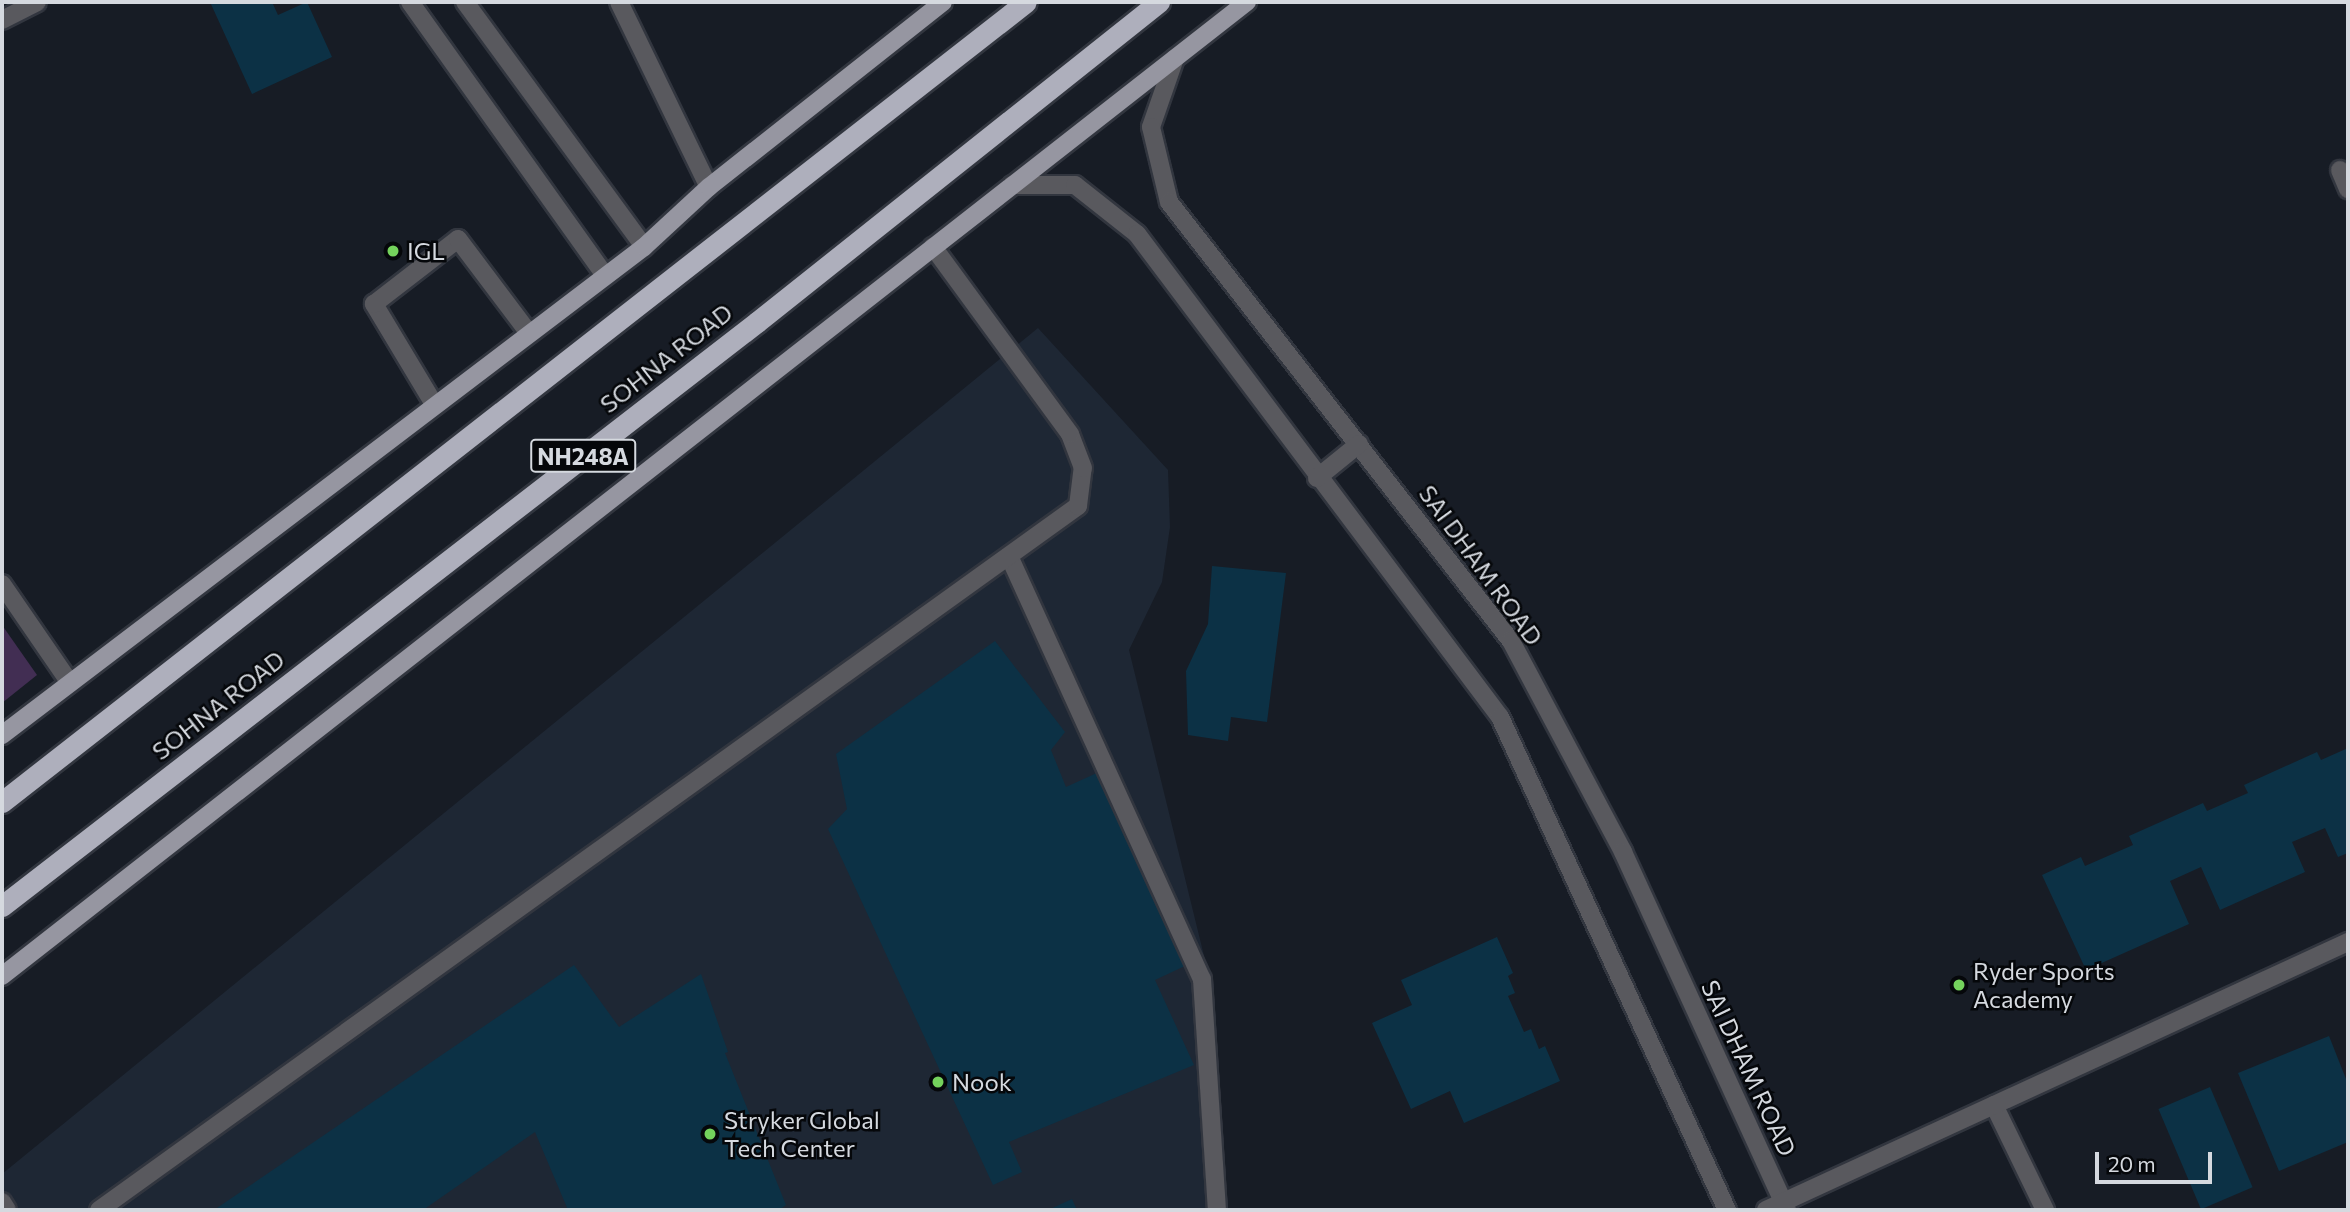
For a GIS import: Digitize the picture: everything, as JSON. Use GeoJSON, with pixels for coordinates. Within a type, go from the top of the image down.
{"type":"FeatureCollection","features":[{"type":"Feature","properties":{"kind":"highway","name":"NH248A"},"geometry":{"type":"LineString","coordinates":[[2,802],[1026,2]]}},
{"type":"Feature","properties":{"kind":"highway","name":"SOHNA ROAD"},"geometry":{"type":"LineString","coordinates":[[2,906],[757,321],[1159,2]]}},
{"type":"Feature","properties":{"kind":"main road"},"geometry":{"type":"LineString","coordinates":[[2,976],[1247,2]]}},
{"type":"Feature","properties":{"kind":"main road"},"geometry":{"type":"LineString","coordinates":[[2,735],[643,247],[709,187],[934,5]]}},
{"type":"Feature","properties":{"kind":"street"},"geometry":{"type":"LineString","coordinates":[[2,20],[37,2]]}},
{"type":"Feature","properties":{"kind":"street"},"geometry":{"type":"LineString","coordinates":[[410,2],[606,275]]}},
{"type":"Feature","properties":{"kind":"street"},"geometry":{"type":"LineString","coordinates":[[465,2],[643,247]]}},
{"type":"Feature","properties":{"kind":"street"},"geometry":{"type":"LineString","coordinates":[[619,2],[709,187]]}},
{"type":"Feature","properties":{"kind":"street","name":"SAI DHAM ROAD"},"geometry":{"type":"LineString","coordinates":[[1175,58],[1151,127],[1169,202],[1511,641],[1623,852],[1785,1206]]}},
{"type":"Feature","properties":{"kind":"street"},"geometry":{"type":"LineString","coordinates":[[2340,170],[2348,189]]}},
{"type":"Feature","properties":{"kind":"street"},"geometry":{"type":"LineString","coordinates":[[1012,185],[1075,185],[1137,234],[1317,478],[1500,717],[1727,1210]]}},
{"type":"Feature","properties":{"kind":"street"},"geometry":{"type":"LineString","coordinates":[[434,404],[374,304],[458,239],[528,332]]}},
{"type":"Feature","properties":{"kind":"street"},"geometry":{"type":"LineString","coordinates":[[99,1210],[1078,506],[1083,468],[1070,434],[933,247]]}},
{"type":"Feature","properties":{"kind":"street"},"geometry":{"type":"LineString","coordinates":[[1317,478],[1359,444]]}},
{"type":"Feature","properties":{"kind":"street"},"geometry":{"type":"LineString","coordinates":[[1009,556],[1202,979],[1217,1210]]}},
{"type":"Feature","properties":{"kind":"street"},"geometry":{"type":"LineString","coordinates":[[2,584],[70,683]]}},
{"type":"Feature","properties":{"kind":"street"},"geometry":{"type":"LineString","coordinates":[[1766,1210],[1785,1206],[1994,1105],[2348,942]]}},
{"type":"Feature","properties":{"kind":"street"},"geometry":{"type":"LineString","coordinates":[[1994,1105],[2045,1210]]}},
{"type":"Feature","properties":{"kind":"street"},"geometry":{"type":"LineString","coordinates":[[2,1202],[7,1210]]}},
{"type":"Feature","properties":{"kind":"shaded area"},"geometry":{"type":"Polygon","coordinates":[[[1038,328],[1168,470],[1170,527],[1162,582],[1129,650],[1208,972],[1223,1210],[2,1210],[2,1174],[1038,328]]]}},
{"type":"Feature","properties":{"kind":"shaded area"},"geometry":{"type":"Polygon","coordinates":[[[2,625],[37,675],[2,703],[2,625]]]}},
{"type":"Feature","properties":{"kind":"building"},"geometry":{"type":"Polygon","coordinates":[[[210,2],[272,2],[278,15],[307,2],[332,57],[252,94],[210,2]]]}},
{"type":"Feature","properties":{"kind":"building"},"geometry":{"type":"Polygon","coordinates":[[[1212,566],[1286,573],[1267,722],[1231,717],[1228,741],[1188,735],[1186,671],[1208,624],[1212,566]]]}},
{"type":"Feature","properties":{"kind":"building"},"geometry":{"type":"Polygon","coordinates":[[[995,641],[1065,732],[1051,750],[1066,787],[1099,772],[1187,965],[1155,980],[1194,1065],[1009,1142],[1022,1172],[993,1185],[828,829],[847,809],[836,754],[995,641]]]}},
{"type":"Feature","properties":{"kind":"building"},"geometry":{"type":"Polygon","coordinates":[[[2348,748],[2348,853],[2338,857],[2325,828],[2292,842],[2305,872],[2220,910],[2201,867],[2170,881],[2189,924],[2086,970],[2042,875],[2081,857],[2085,866],[2133,845],[2129,836],[2203,803],[2207,811],[2248,793],[2244,785],[2317,752],[2321,760],[2348,748]]]}},
{"type":"Feature","properties":{"kind":"building"},"geometry":{"type":"Polygon","coordinates":[[[1497,937],[1513,973],[1508,976],[1515,993],[1508,996],[1524,1032],[1531,1029],[1539,1049],[1545,1046],[1560,1081],[1464,1123],[1450,1091],[1411,1109],[1372,1023],[1412,1005],[1401,980],[1497,937]]]}},
{"type":"Feature","properties":{"kind":"building"},"geometry":{"type":"Polygon","coordinates":[[[574,965],[619,1027],[701,974],[728,1052],[725,1053],[786,1205],[779,1210],[568,1210],[535,1132],[423,1210],[214,1210],[574,965]]]}},
{"type":"Feature","properties":{"kind":"building"},"geometry":{"type":"Polygon","coordinates":[[[2329,1036],[2348,1084],[2348,1142],[2279,1171],[2238,1073],[2329,1036]]]}},
{"type":"Feature","properties":{"kind":"building"},"geometry":{"type":"Polygon","coordinates":[[[2210,1087],[2253,1187],[2201,1209],[2158,1109],[2210,1087]]]}},
{"type":"Feature","properties":{"kind":"building"},"geometry":{"type":"Polygon","coordinates":[[[1072,1199],[1077,1210],[1048,1210],[1072,1199]]]}},
{"type":"Feature","properties":{"kind":"place","name":"IGL"},"geometry":{"type":"Point","coordinates":[393,251]}},
{"type":"Feature","properties":{"kind":"place","name":"Ryder Sports Academy"},"geometry":{"type":"Point","coordinates":[1959,985]}},
{"type":"Feature","properties":{"kind":"place","name":"Nook"},"geometry":{"type":"Point","coordinates":[938,1082]}},
{"type":"Feature","properties":{"kind":"place","name":"Stryker Global Tech Center"},"geometry":{"type":"Point","coordinates":[710,1134]}}]}
